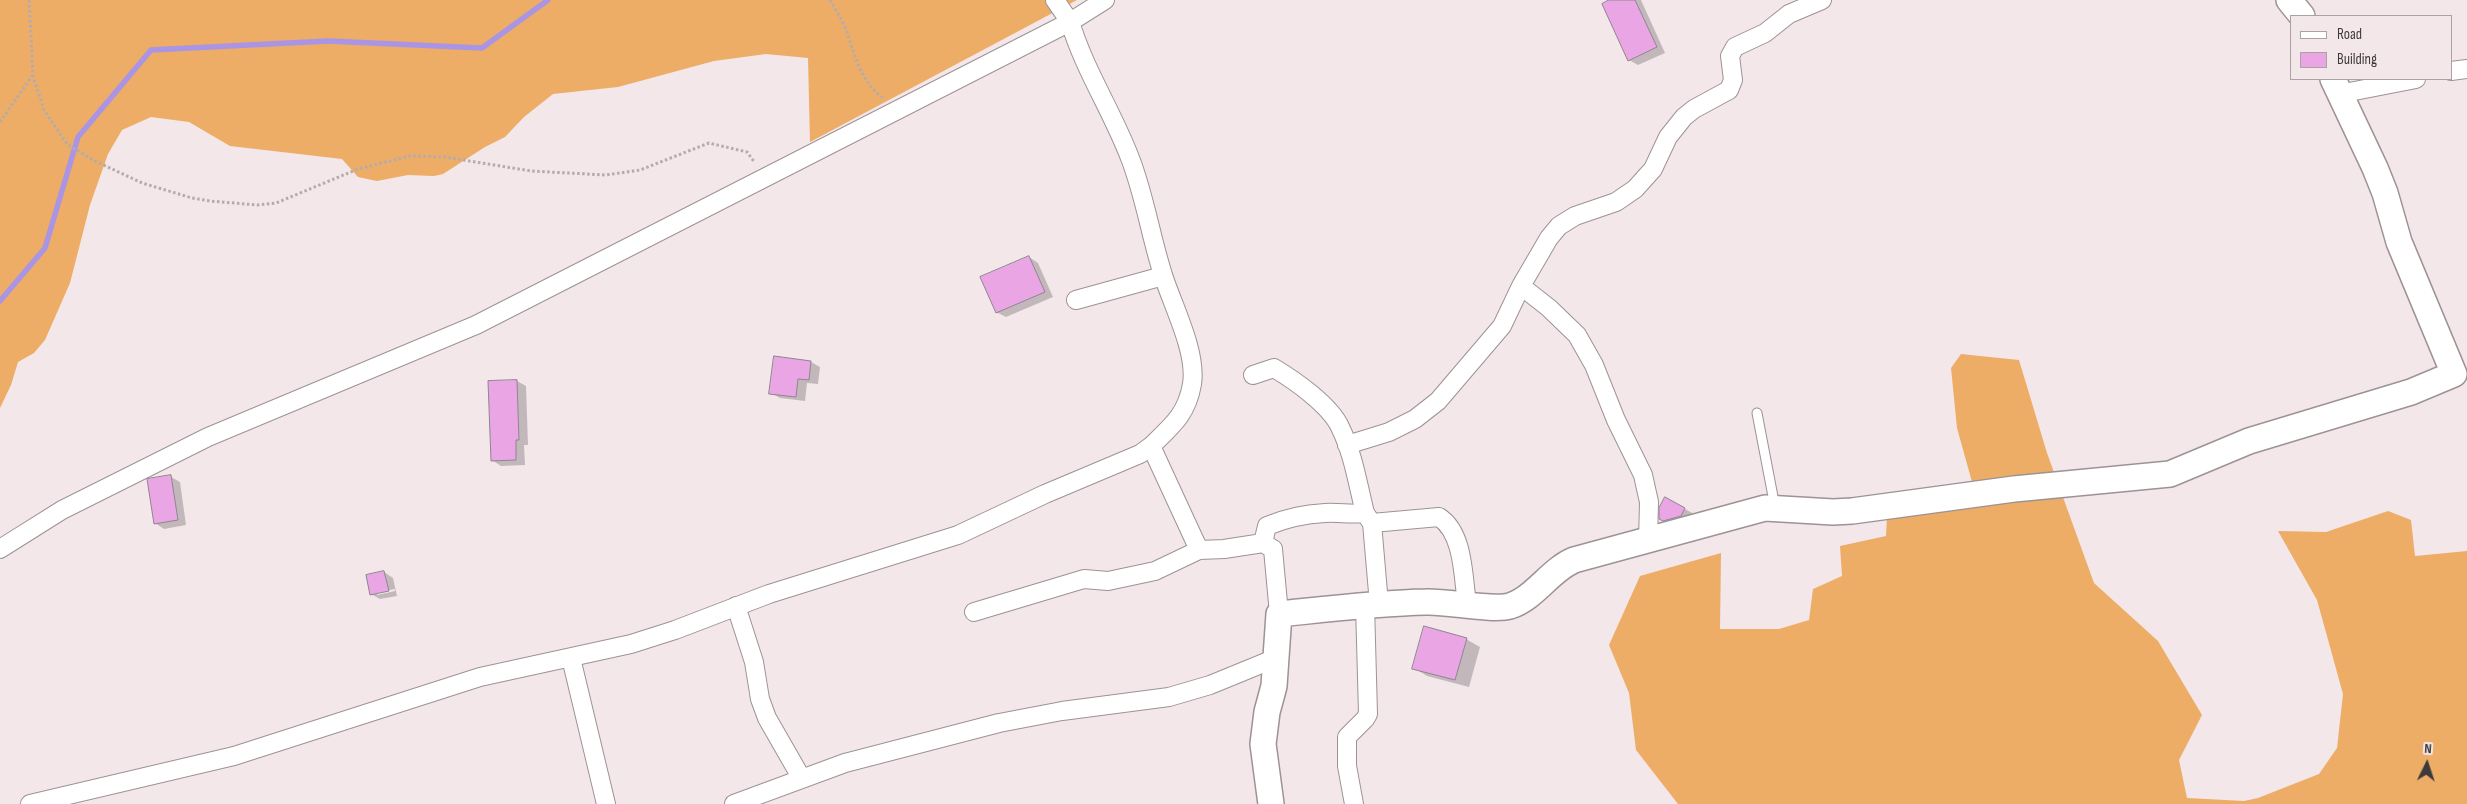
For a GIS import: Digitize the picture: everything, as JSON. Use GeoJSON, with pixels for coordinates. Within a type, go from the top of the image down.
{"type":"FeatureCollection","features":[{"type":"Feature","properties":{"kind":"street"},"geometry":{"type":"LineString","coordinates":[[30,804],[234,756],[480,677],[631,644],[675,630],[736,606],[958,535],[1045,494],[1140,454],[1151,446],[1180,419],[1192,385],[1193,372],[1189,353],[1163,276],[1131,159],[1087,69],[1070,22],[1055,0]]}},
{"type":"Feature","properties":{"kind":"street"},"geometry":{"type":"LineString","coordinates":[[0,549],[62,510],[208,437],[476,325],[898,112],[964,75],[1070,22],[1105,0]]}},
{"type":"Feature","properties":{"kind":"street"},"geometry":{"type":"LineString","coordinates":[[1347,445],[1389,432],[1406,424],[1438,401],[1502,326],[1520,286],[1549,238],[1559,226],[1575,216],[1612,205],[1635,189],[1650,174],[1668,137],[1684,117],[1694,109],[1729,90],[1732,80],[1730,56],[1735,47],[1764,33],[1784,7],[1822,0]]}},
{"type":"Feature","properties":{"kind":"street"},"geometry":{"type":"LineString","coordinates":[[2289,0],[2301,15]]}},
{"type":"Feature","properties":{"kind":"street"},"geometry":{"type":"LineString","coordinates":[[2452,71],[2467,69]]}},
{"type":"Feature","properties":{"kind":"street"},"geometry":{"type":"LineString","coordinates":[[1279,614],[1372,604],[1428,602],[1508,607],[1522,600],[1566,563],[1752,510],[1775,507],[1818,511],[1852,511],[2014,490],[2170,474],[2249,440],[2411,392],[2460,371],[2399,242],[2385,193],[2375,168],[2336,86],[2405,80]]}},
{"type":"Feature","properties":{"kind":"street"},"geometry":{"type":"LineString","coordinates":[[1076,300],[1163,276]]}},
{"type":"Feature","properties":{"kind":"street"},"geometry":{"type":"LineString","coordinates":[[1520,286],[1550,308],[1577,335],[1594,365],[1616,420],[1643,475],[1649,502],[1648,541]]}},
{"type":"Feature","properties":{"kind":"street"},"geometry":{"type":"LineString","coordinates":[[1253,374],[1270,368],[1280,372],[1319,402],[1333,416],[1347,445],[1369,518],[1372,604],[1368,714],[1347,737],[1346,747],[1354,804]]}},
{"type":"Feature","properties":{"kind":"street"},"geometry":{"type":"LineString","coordinates":[[1151,446],[1199,550]]}},
{"type":"Feature","properties":{"kind":"street"},"geometry":{"type":"LineString","coordinates":[[1263,542],[1267,526],[1287,518],[1324,513],[1369,518],[1439,517],[1448,523],[1456,538],[1466,604]]}},
{"type":"Feature","properties":{"kind":"street"},"geometry":{"type":"LineString","coordinates":[[974,612],[1084,579],[1108,581],[1156,571],[1199,550],[1224,549],[1263,542],[1270,544],[1273,549],[1279,614],[1274,686],[1267,712],[1263,744],[1271,804]]}},
{"type":"Feature","properties":{"kind":"street"},"geometry":{"type":"LineString","coordinates":[[736,606],[754,662],[760,699],[766,718],[802,779]]}},
{"type":"Feature","properties":{"kind":"street"},"geometry":{"type":"LineString","coordinates":[[571,658],[606,804]]}},
{"type":"Feature","properties":{"kind":"street"},"geometry":{"type":"LineString","coordinates":[[734,804],[845,763],[999,723],[1062,711],[1169,697],[1210,685],[1276,658]]}},
{"type":"Feature","properties":{"kind":"lane"},"geometry":{"type":"LineString","coordinates":[[1757,413],[1775,507]]}},
{"type":"Feature","properties":{"kind":"path"},"geometry":{"type":"LineString","coordinates":[[34,0],[29,1],[33,76],[44,110],[67,144],[79,150],[94,162],[150,186],[210,201],[257,205],[276,203],[358,169],[410,156],[446,157],[530,172],[606,175],[640,170],[709,143],[747,152],[763,180]]}},
{"type":"Feature","properties":{"kind":"path"},"geometry":{"type":"LineString","coordinates":[[830,0],[844,27],[854,58],[871,89],[898,112]]}},
{"type":"Feature","properties":{"kind":"path"},"geometry":{"type":"LineString","coordinates":[[0,122],[33,76]]}},
{"type":"Feature","properties":{"kind":"shaded area"},"geometry":{"type":"Polygon","coordinates":[[[0,0],[1077,0],[810,142],[808,58],[766,54],[714,61],[618,87],[553,94],[524,117],[505,137],[485,147],[443,174],[434,176],[408,175],[377,181],[358,177],[342,159],[230,146],[189,122],[151,117],[122,130],[108,154],[90,205],[70,283],[45,340],[34,353],[18,362],[11,385],[0,408],[0,0]]]}},
{"type":"Feature","properties":{"kind":"shaded area"},"geometry":{"type":"Polygon","coordinates":[[[1961,354],[2019,360],[2047,453],[2094,583],[2158,641],[2202,715],[2179,760],[2187,798],[2244,801],[2258,798],[2319,774],[2337,748],[2343,694],[2317,600],[2278,531],[2326,532],[2388,511],[2411,520],[2415,556],[2467,551],[2467,804],[1678,804],[1636,750],[1629,693],[1609,645],[1640,576],[1721,553],[1720,629],[1779,629],[1809,620],[1813,589],[1842,576],[1840,546],[1886,536],[1888,496],[1972,482],[1957,428],[1951,368],[1961,354]]]}},
{"type":"Feature","properties":{"kind":"building"},"geometry":{"type":"Polygon","coordinates":[[[1609,0],[1635,0],[1657,47],[1628,61],[1602,4],[1609,0]]]}},
{"type":"Feature","properties":{"kind":"building"},"geometry":{"type":"Polygon","coordinates":[[[1029,256],[1045,292],[996,313],[980,277],[1029,256]]]}},
{"type":"Feature","properties":{"kind":"building"},"geometry":{"type":"Polygon","coordinates":[[[774,356],[811,361],[809,380],[798,379],[796,397],[769,394],[774,356]]]}},
{"type":"Feature","properties":{"kind":"building"},"geometry":{"type":"Polygon","coordinates":[[[517,380],[519,440],[516,440],[516,460],[491,461],[488,381],[517,380]]]}},
{"type":"Feature","properties":{"kind":"building"},"geometry":{"type":"Polygon","coordinates":[[[171,475],[178,520],[154,524],[147,479],[171,475]]]}},
{"type":"Feature","properties":{"kind":"building"},"geometry":{"type":"Polygon","coordinates":[[[1665,497],[1685,508],[1681,516],[1663,521],[1659,519],[1659,508],[1665,497]]]}},
{"type":"Feature","properties":{"kind":"building"},"geometry":{"type":"Polygon","coordinates":[[[384,571],[389,591],[370,595],[366,575],[384,571]]]}},
{"type":"Feature","properties":{"kind":"building"},"geometry":{"type":"Polygon","coordinates":[[[1424,626],[1467,638],[1455,680],[1412,669],[1424,626]]]}},
{"type":"Feature","properties":{"kind":"waterway"},"geometry":{"type":"LineString","coordinates":[[0,301],[45,248],[78,137],[151,50],[328,41],[482,48],[548,0]]}}]}
